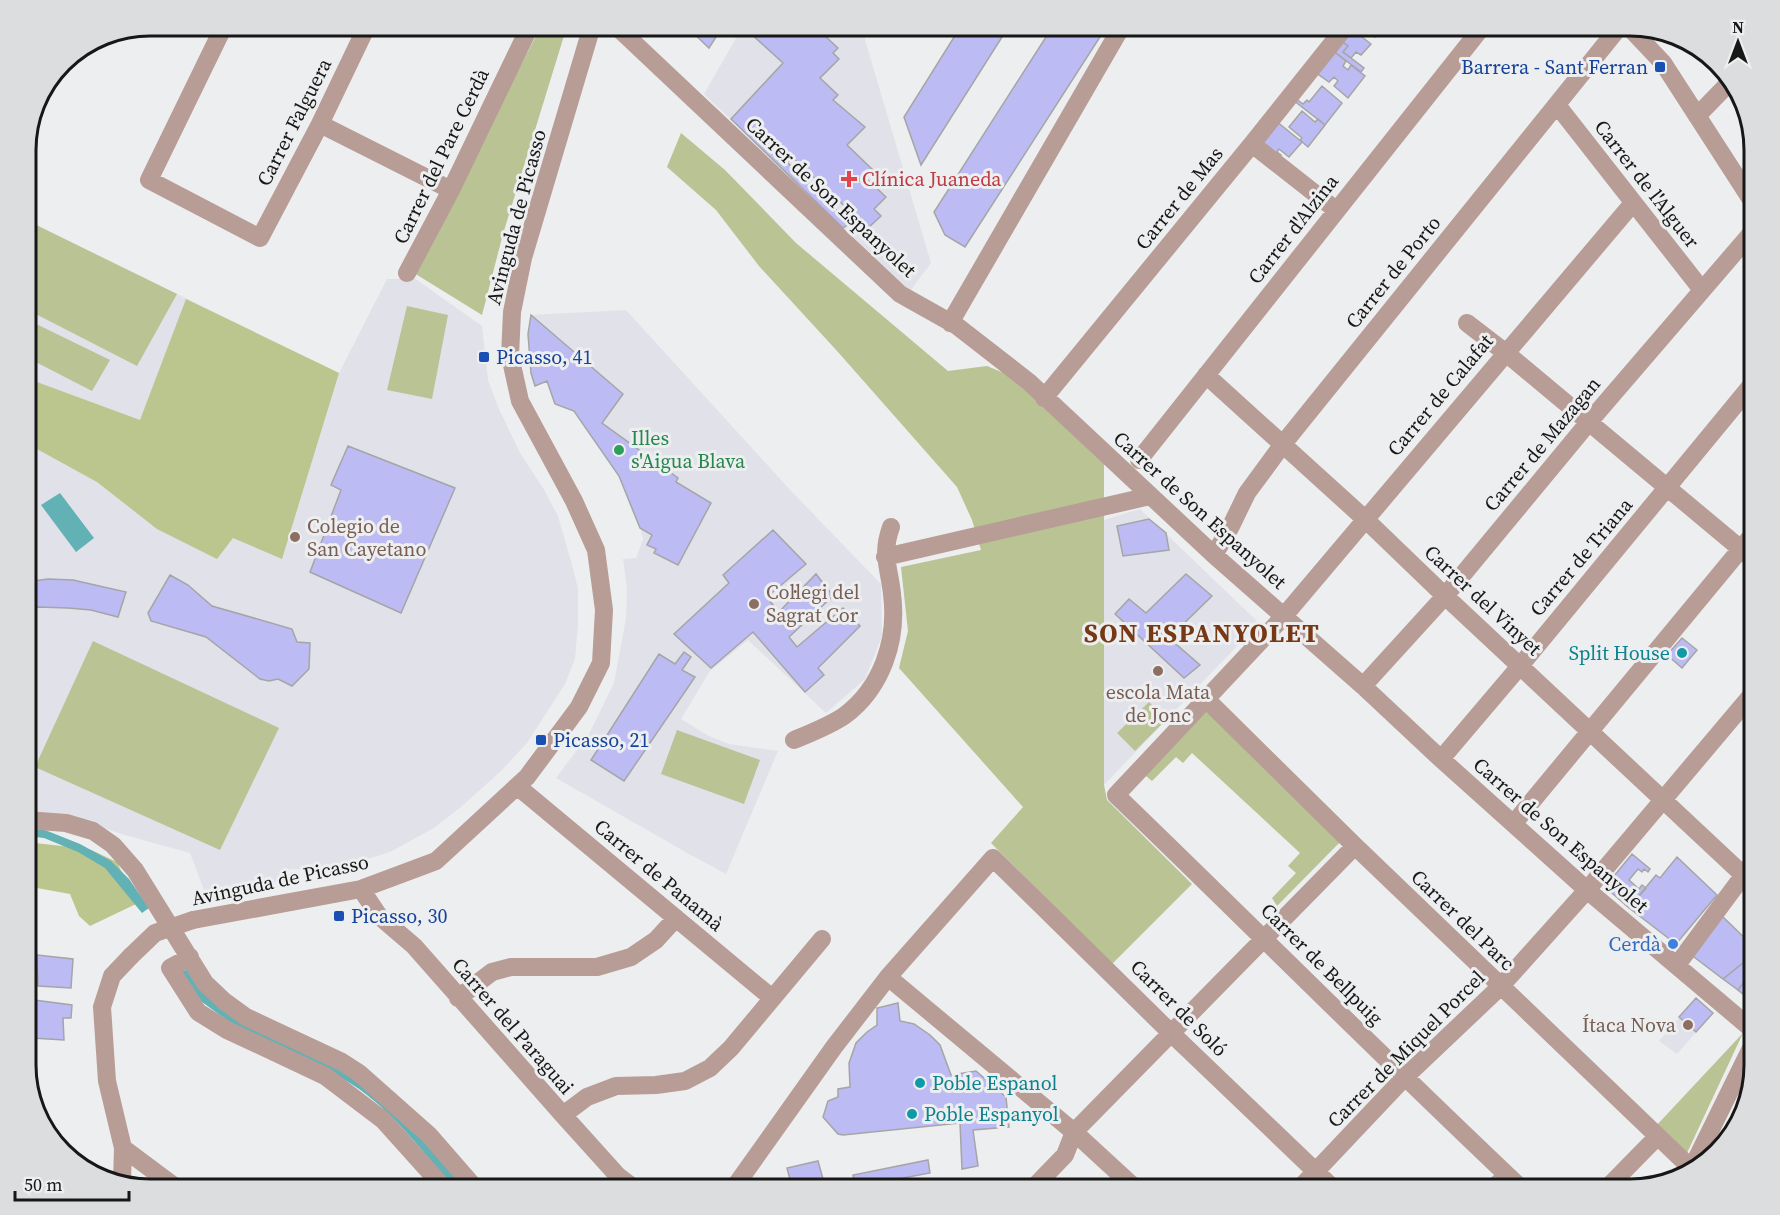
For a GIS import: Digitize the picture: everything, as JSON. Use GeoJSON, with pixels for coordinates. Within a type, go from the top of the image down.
{"type":"FeatureCollection","features":[{"type":"Feature","properties":{"kind":"street","name":"Carrer Falguera"},"geometry":{"type":"LineString","coordinates":[[219,36],[149,180],[260,238],[320,124],[362,36]]}},
{"type":"Feature","properties":{"kind":"street","name":"Carrer del Pare Cerdà"},"geometry":{"type":"LineString","coordinates":[[407,273],[451,190],[525,36]]}},
{"type":"Feature","properties":{"kind":"street","name":"Avinguda de Picasso"},"geometry":{"type":"LineString","coordinates":[[122,1175],[123,1148],[107,1081],[102,1008],[112,976],[155,933],[193,920],[362,889],[436,861],[527,777],[579,707],[601,663],[604,610],[596,550],[574,501],[520,401],[510,356],[512,312],[523,258],[589,36]]}},
{"type":"Feature","properties":{"kind":"street","name":"Carrer de Son Espanyolet"},"geometry":{"type":"LineString","coordinates":[[627,36],[900,294],[957,326],[1029,382],[1214,555],[1362,686],[1440,759],[1587,890],[1744,1022]]}},
{"type":"Feature","properties":{"kind":"street"},"geometry":{"type":"LineString","coordinates":[[950,323],[1116,36]]}},
{"type":"Feature","properties":{"kind":"street","name":"Carrer de Mas"},"geometry":{"type":"LineString","coordinates":[[1044,398],[1338,36]]}},
{"type":"Feature","properties":{"kind":"street","name":"Carrer d'Alzina"},"geometry":{"type":"LineString","coordinates":[[1139,460],[1475,36]]}},
{"type":"Feature","properties":{"kind":"street","name":"Carrer de Porto"},"geometry":{"type":"LineString","coordinates":[[1214,555],[1247,493],[1283,444],[1612,36]]}},
{"type":"Feature","properties":{"kind":"street"},"geometry":{"type":"LineString","coordinates":[[1638,37],[1663,63],[1744,187]]}},
{"type":"Feature","properties":{"kind":"street"},"geometry":{"type":"LineString","coordinates":[[1697,116],[1725,87]]}},
{"type":"Feature","properties":{"kind":"street","name":"Carrer de l'Alguer"},"geometry":{"type":"LineString","coordinates":[[1557,105],[1702,290]]}},
{"type":"Feature","properties":{"kind":"street"},"geometry":{"type":"LineString","coordinates":[[320,124],[451,190]]}},
{"type":"Feature","properties":{"kind":"street"},"geometry":{"type":"LineString","coordinates":[[1252,144],[1336,210]]}},
{"type":"Feature","properties":{"kind":"street","name":"Carrer de Calafat"},"geometry":{"type":"LineString","coordinates":[[1116,795],[1284,616],[1633,203]]}},
{"type":"Feature","properties":{"kind":"street","name":"Carrer de Mazagan"},"geometry":{"type":"LineString","coordinates":[[1362,686],[1445,596],[1589,422],[1744,242]]}},
{"type":"Feature","properties":{"kind":"street"},"geometry":{"type":"LineString","coordinates":[[1467,323],[1744,551]]}},
{"type":"Feature","properties":{"kind":"street","name":"Carrer del Vinyet"},"geometry":{"type":"LineString","coordinates":[[1206,375],[1365,519],[1664,801],[1744,868]]}},
{"type":"Feature","properties":{"kind":"street","name":"Carrer de Triana"},"geometry":{"type":"LineString","coordinates":[[1440,759],[1744,395]]}},
{"type":"Feature","properties":{"kind":"street"},"geometry":{"type":"LineString","coordinates":[[885,557],[1150,496]]}},
{"type":"Feature","properties":{"kind":"street"},"geometry":{"type":"LineString","coordinates":[[794,740],[844,715],[870,690],[879,677],[889,648],[894,621],[885,557],[886,540],[891,527]]}},
{"type":"Feature","properties":{"kind":"street"},"geometry":{"type":"LineString","coordinates":[[1514,823],[1589,731],[1744,558]]}},
{"type":"Feature","properties":{"kind":"street","name":"Carrer del Parc"},"geometry":{"type":"LineString","coordinates":[[1206,699],[1354,846],[1685,1164]]}},
{"type":"Feature","properties":{"kind":"street","name":"Carrer de Miquel Porcel"},"geometry":{"type":"LineString","coordinates":[[1309,1179],[1404,1078],[1500,987],[1587,890],[1744,705]]}},
{"type":"Feature","properties":{"kind":"street","name":"Carrer de Panamà"},"geometry":{"type":"LineString","coordinates":[[517,786],[772,998]]}},
{"type":"Feature","properties":{"kind":"street","name":"Carrer de Bellpuig"},"geometry":{"type":"LineString","coordinates":[[1116,795],[1404,1078],[1510,1179]]}},
{"type":"Feature","properties":{"kind":"street"},"geometry":{"type":"LineString","coordinates":[[36,821],[66,823],[93,831],[113,845],[135,870],[205,984],[246,1017],[342,1062],[359,1073],[429,1135],[467,1179]]}},
{"type":"Feature","properties":{"kind":"street"},"geometry":{"type":"LineString","coordinates":[[1042,1179],[1065,1155],[1074,1132],[1354,846]]}},
{"type":"Feature","properties":{"kind":"street","name":"Carrer de Soló"},"geometry":{"type":"LineString","coordinates":[[888,977],[993,858],[1323,1179]]}},
{"type":"Feature","properties":{"kind":"street"},"geometry":{"type":"LineString","coordinates":[[1677,965],[1744,883]]}},
{"type":"Feature","properties":{"kind":"street","name":"Carrer del Paraguai"},"geometry":{"type":"LineString","coordinates":[[362,889],[379,916],[414,946],[622,1179]]}},
{"type":"Feature","properties":{"kind":"street"},"geometry":{"type":"LineString","coordinates":[[458,998],[492,972],[511,967],[597,967],[631,957],[656,940],[676,918]]}},
{"type":"Feature","properties":{"kind":"street"},"geometry":{"type":"LineString","coordinates":[[563,1115],[587,1097],[616,1086],[685,1082],[710,1068],[731,1048],[822,939]]}},
{"type":"Feature","properties":{"kind":"street"},"geometry":{"type":"LineString","coordinates":[[189,957],[170,968],[198,1011],[227,1030],[325,1076],[383,1120],[435,1179]]}},
{"type":"Feature","properties":{"kind":"street"},"geometry":{"type":"LineString","coordinates":[[741,1179],[834,1047],[888,977],[1074,1132],[1124,1179]]}},
{"type":"Feature","properties":{"kind":"street"},"geometry":{"type":"LineString","coordinates":[[1699,1156],[1744,1064]]}},
{"type":"Feature","properties":{"kind":"street"},"geometry":{"type":"LineString","coordinates":[[1617,1179],[1658,1137]]}},
{"type":"Feature","properties":{"kind":"street"},"geometry":{"type":"LineString","coordinates":[[123,1148],[164,1179]]}},
{"type":"Feature","properties":{"kind":"shaded area","name":"Clínica Juaneda"},"geometry":{"type":"Polygon","coordinates":[[[737,36],[864,36],[931,263],[910,291],[704,94],[737,36]]]}},
{"type":"Feature","properties":{"kind":"shaded area","name":"Colegio de San Cayetano"},"geometry":{"type":"Polygon","coordinates":[[[36,225],[339,373],[387,279],[398,279],[407,273],[482,326],[488,380],[520,453],[558,516],[578,588],[575,659],[565,684],[527,743],[501,771],[434,828],[390,852],[345,866],[319,870],[290,869],[274,883],[204,890],[190,853],[121,834],[73,817],[36,811],[36,225]]]}},
{"type":"Feature","properties":{"kind":"shaded area","name":"Col·legi del Sagrat Cor"},"geometry":{"type":"Polygon","coordinates":[[[626,310],[792,492],[881,584],[882,636],[865,679],[826,713],[748,640],[710,671],[681,719],[707,735],[729,744],[778,751],[726,874],[556,778],[589,734],[614,683],[626,618],[627,589],[623,559],[636,558],[643,539],[640,528],[652,535],[648,545],[656,549],[655,553],[678,565],[711,503],[676,482],[602,423],[622,394],[531,315],[626,310]]]}},
{"type":"Feature","properties":{"kind":"shaded area","name":"escola Mata de Jonc"},"geometry":{"type":"Polygon","coordinates":[[[1140,509],[1259,623],[1104,785],[1104,520],[1140,509]]]}},
{"type":"Feature","properties":{"kind":"shaded area","name":"Ítaca Nova"},"geometry":{"type":"Polygon","coordinates":[[[1696,998],[1713,1013],[1677,1054],[1659,1041],[1696,998]]]}},
{"type":"Feature","properties":{"kind":"green space"},"geometry":{"type":"Polygon","coordinates":[[[536,36],[564,36],[503,234],[482,315],[414,273],[536,36]]]}},
{"type":"Feature","properties":{"kind":"green space"},"geometry":{"type":"Polygon","coordinates":[[[681,133],[725,170],[796,243],[948,371],[987,366],[1011,376],[1104,464],[1104,785],[1107,800],[1192,884],[1112,964],[991,843],[1023,807],[899,668],[908,631],[901,567],[981,550],[972,520],[957,487],[759,266],[716,210],[667,167],[681,133]]]}},
{"type":"Feature","properties":{"kind":"green space"},"geometry":{"type":"Polygon","coordinates":[[[36,225],[177,294],[137,366],[36,314],[36,225]]]}},
{"type":"Feature","properties":{"kind":"green space"},"geometry":{"type":"Polygon","coordinates":[[[186,299],[339,373],[282,559],[233,538],[217,559],[157,529],[97,482],[36,448],[36,382],[140,420],[186,299]]]}},
{"type":"Feature","properties":{"kind":"green space"},"geometry":{"type":"Polygon","coordinates":[[[407,306],[448,315],[432,399],[387,390],[407,306]]]}},
{"type":"Feature","properties":{"kind":"green space"},"geometry":{"type":"Polygon","coordinates":[[[36,324],[110,360],[92,391],[36,362],[36,324]]]}},
{"type":"Feature","properties":{"kind":"green space"},"geometry":{"type":"Polygon","coordinates":[[[93,641],[279,728],[220,850],[36,767],[93,641]]]}},
{"type":"Feature","properties":{"kind":"green space"},"geometry":{"type":"Polygon","coordinates":[[[1149,702],[1167,719],[1135,751],[1117,733],[1149,702]]]}},
{"type":"Feature","properties":{"kind":"green space"},"geometry":{"type":"Polygon","coordinates":[[[1206,705],[1342,840],[1277,906],[1272,898],[1296,873],[1288,866],[1300,853],[1192,753],[1183,763],[1176,757],[1152,781],[1142,773],[1206,705]]]}},
{"type":"Feature","properties":{"kind":"green space"},"geometry":{"type":"Polygon","coordinates":[[[677,730],[760,760],[744,804],[661,774],[677,730]]]}},
{"type":"Feature","properties":{"kind":"green space"},"geometry":{"type":"Polygon","coordinates":[[[36,843],[89,849],[117,862],[136,904],[90,926],[79,916],[70,894],[36,888],[36,843]]]}},
{"type":"Feature","properties":{"kind":"green space"},"geometry":{"type":"Polygon","coordinates":[[[1743,1033],[1687,1153],[1655,1127],[1743,1033]]]}},
{"type":"Feature","properties":{"kind":"water"},"geometry":{"type":"Polygon","coordinates":[[[60,493],[94,538],[76,552],[41,505],[60,493]]]}},
{"type":"Feature","properties":{"kind":"water"},"geometry":{"type":"Polygon","coordinates":[[[36,830],[45,830],[80,844],[111,861],[129,879],[149,908],[142,913],[105,868],[78,852],[44,838],[36,837],[36,830]]]}},
{"type":"Feature","properties":{"kind":"water"},"geometry":{"type":"Polygon","coordinates":[[[190,968],[284,1039],[279,1049],[232,1024],[202,1002],[181,972],[190,968]]]}},
{"type":"Feature","properties":{"kind":"water"},"geometry":{"type":"Polygon","coordinates":[[[293,1042],[382,1095],[461,1179],[446,1179],[386,1111],[359,1089],[334,1074],[289,1054],[293,1042]]]}},
{"type":"Feature","properties":{"kind":"building"},"geometry":{"type":"Polygon","coordinates":[[[696,36],[717,36],[709,48],[696,36]]]}},
{"type":"Feature","properties":{"kind":"building"},"geometry":{"type":"Polygon","coordinates":[[[753,36],[825,36],[838,48],[833,53],[839,59],[820,78],[838,95],[833,100],[865,127],[847,145],[874,171],[866,178],[886,197],[874,209],[881,216],[868,228],[793,158],[787,162],[850,223],[843,228],[731,119],[783,63],[753,36]]]}},
{"type":"Feature","properties":{"kind":"building"},"geometry":{"type":"Polygon","coordinates":[[[955,36],[1003,36],[921,165],[904,117],[955,36]]]}},
{"type":"Feature","properties":{"kind":"building"},"geometry":{"type":"Polygon","coordinates":[[[1047,36],[1101,36],[965,247],[945,235],[934,212],[1047,36]]]}},
{"type":"Feature","properties":{"kind":"building"},"geometry":{"type":"Polygon","coordinates":[[[1343,36],[1363,36],[1371,44],[1361,55],[1356,52],[1351,58],[1343,52],[1348,46],[1340,40],[1343,36]]]}},
{"type":"Feature","properties":{"kind":"building"},"geometry":{"type":"Polygon","coordinates":[[[1340,40],[1348,46],[1343,52],[1364,68],[1361,72],[1332,50],[1340,40]]]}},
{"type":"Feature","properties":{"kind":"building"},"geometry":{"type":"Polygon","coordinates":[[[1332,50],[1346,61],[1343,66],[1348,70],[1351,65],[1365,76],[1348,98],[1334,86],[1338,81],[1334,77],[1329,82],[1315,72],[1332,50]]]}},
{"type":"Feature","properties":{"kind":"building"},"geometry":{"type":"Polygon","coordinates":[[[1322,86],[1342,103],[1325,125],[1293,100],[1295,98],[1303,104],[1307,100],[1309,102],[1322,86]]]}},
{"type":"Feature","properties":{"kind":"building"},"geometry":{"type":"Polygon","coordinates":[[[1302,111],[1315,122],[1318,119],[1325,125],[1308,147],[1300,140],[1302,138],[1289,127],[1302,111]]]}},
{"type":"Feature","properties":{"kind":"building"},"geometry":{"type":"Polygon","coordinates":[[[1276,121],[1302,142],[1289,157],[1279,149],[1277,152],[1281,155],[1279,159],[1259,142],[1276,121]]]}},
{"type":"Feature","properties":{"kind":"building","name":"Illes s'Aigua Blava"},"geometry":{"type":"Polygon","coordinates":[[[531,315],[623,394],[602,423],[678,478],[676,482],[711,503],[678,565],[654,553],[656,549],[647,545],[652,535],[640,528],[619,476],[574,411],[555,404],[547,381],[535,386],[531,373],[528,334],[531,315]]]}},
{"type":"Feature","properties":{"kind":"building"},"geometry":{"type":"Polygon","coordinates":[[[348,446],[455,488],[401,613],[310,572],[341,490],[331,485],[348,446]]]}},
{"type":"Feature","properties":{"kind":"building"},"geometry":{"type":"Polygon","coordinates":[[[1149,519],[1166,533],[1169,550],[1123,556],[1117,526],[1149,519]]]}},
{"type":"Feature","properties":{"kind":"building"},"geometry":{"type":"Polygon","coordinates":[[[773,530],[806,564],[767,597],[773,605],[767,611],[773,618],[816,574],[833,596],[789,637],[797,647],[843,608],[860,626],[818,668],[824,675],[805,692],[753,632],[711,668],[674,634],[729,583],[723,575],[773,530]]]}},
{"type":"Feature","properties":{"kind":"building"},"geometry":{"type":"Polygon","coordinates":[[[1186,574],[1212,596],[1169,638],[1200,665],[1184,678],[1115,614],[1129,599],[1146,613],[1186,574]]]}},
{"type":"Feature","properties":{"kind":"building"},"geometry":{"type":"Polygon","coordinates":[[[170,575],[188,585],[212,606],[292,629],[297,642],[310,643],[309,669],[292,686],[278,679],[269,681],[260,679],[206,637],[151,621],[148,613],[170,575]]]}},
{"type":"Feature","properties":{"kind":"building"},"geometry":{"type":"Polygon","coordinates":[[[73,580],[126,592],[118,617],[91,610],[36,607],[36,581],[73,580]]]}},
{"type":"Feature","properties":{"kind":"building","name":"Split House"},"geometry":{"type":"Polygon","coordinates":[[[1682,638],[1697,650],[1682,668],[1667,655],[1682,638]]]}},
{"type":"Feature","properties":{"kind":"building"},"geometry":{"type":"Polygon","coordinates":[[[684,652],[691,657],[682,670],[695,677],[624,781],[591,760],[659,654],[675,664],[684,652]]]}},
{"type":"Feature","properties":{"kind":"building"},"geometry":{"type":"Polygon","coordinates":[[[1632,854],[1650,869],[1648,872],[1644,869],[1642,872],[1638,869],[1629,880],[1639,889],[1642,885],[1646,888],[1629,908],[1605,887],[1632,854]]]}},
{"type":"Feature","properties":{"kind":"building"},"geometry":{"type":"Polygon","coordinates":[[[1677,857],[1717,895],[1676,944],[1629,908],[1656,875],[1660,878],[1677,857]]]}},
{"type":"Feature","properties":{"kind":"building"},"geometry":{"type":"Polygon","coordinates":[[[1722,916],[1744,937],[1744,962],[1723,979],[1690,954],[1722,916]]]}},
{"type":"Feature","properties":{"kind":"building"},"geometry":{"type":"Polygon","coordinates":[[[37,955],[73,959],[71,988],[38,986],[37,955]]]}},
{"type":"Feature","properties":{"kind":"building"},"geometry":{"type":"Polygon","coordinates":[[[1744,962],[1744,982],[1738,990],[1723,979],[1744,962]]]}},
{"type":"Feature","properties":{"kind":"building"},"geometry":{"type":"Polygon","coordinates":[[[1744,982],[1744,995],[1738,990],[1744,982]]]}},
{"type":"Feature","properties":{"kind":"building"},"geometry":{"type":"Polygon","coordinates":[[[1696,998],[1713,1013],[1696,1032],[1679,1017],[1696,998]]]}},
{"type":"Feature","properties":{"kind":"building"},"geometry":{"type":"Polygon","coordinates":[[[36,1000],[72,1005],[71,1018],[63,1018],[64,1040],[36,1038],[36,1000]]]}},
{"type":"Feature","properties":{"kind":"building","name":"Poble Espanol"},"geometry":{"type":"Polygon","coordinates":[[[898,1003],[900,1021],[914,1024],[940,1045],[951,1075],[976,1071],[1006,1097],[1009,1127],[973,1130],[978,1166],[962,1169],[960,1123],[843,1135],[838,1134],[823,1117],[828,1101],[838,1097],[838,1089],[850,1087],[849,1063],[856,1043],[877,1025],[877,1008],[898,1003]]]}},
{"type":"Feature","properties":{"kind":"building"},"geometry":{"type":"Polygon","coordinates":[[[928,1160],[930,1173],[898,1179],[854,1179],[853,1175],[928,1160]]]}},
{"type":"Feature","properties":{"kind":"building"},"geometry":{"type":"Polygon","coordinates":[[[818,1161],[823,1179],[790,1179],[787,1168],[818,1161]]]}},
{"type":"Feature","properties":{"kind":"waterway"},"geometry":{"type":"LineString","coordinates":[[278,1043],[295,1051]]}},
{"type":"Feature","properties":{"kind":"place","name":"Barrera - Sant Ferran"},"geometry":{"type":"Point","coordinates":[1660,67]}},
{"type":"Feature","properties":{"kind":"place","name":"Clínica Juaneda"},"geometry":{"type":"Point","coordinates":[849,179]}},
{"type":"Feature","properties":{"kind":"place","name":"Picasso, 41"},"geometry":{"type":"Point","coordinates":[484,357]}},
{"type":"Feature","properties":{"kind":"place","name":"Illes s'Aigua Blava"},"geometry":{"type":"Point","coordinates":[619,450]}},
{"type":"Feature","properties":{"kind":"place","name":"Colegio de San Cayetano"},"geometry":{"type":"Point","coordinates":[295,537]}},
{"type":"Feature","properties":{"kind":"place","name":"Col·legi del Sagrat Cor"},"geometry":{"type":"Point","coordinates":[754,604]}},
{"type":"Feature","properties":{"kind":"place","name":"Split House"},"geometry":{"type":"Point","coordinates":[1682,653]}},
{"type":"Feature","properties":{"kind":"place","name":"escola Mata de Jonc"},"geometry":{"type":"Point","coordinates":[1158,671]}},
{"type":"Feature","properties":{"kind":"place","name":"Picasso, 21"},"geometry":{"type":"Point","coordinates":[541,740]}},
{"type":"Feature","properties":{"kind":"place","name":"Picasso, 30"},"geometry":{"type":"Point","coordinates":[339,916]}},
{"type":"Feature","properties":{"kind":"place","name":"Cerdà"},"geometry":{"type":"Point","coordinates":[1673,944]}},
{"type":"Feature","properties":{"kind":"place","name":"Ítaca Nova"},"geometry":{"type":"Point","coordinates":[1688,1025]}},
{"type":"Feature","properties":{"kind":"place","name":"Poble Espanol"},"geometry":{"type":"Point","coordinates":[920,1083]}},
{"type":"Feature","properties":{"kind":"place","name":"Poble Espanyol"},"geometry":{"type":"Point","coordinates":[912,1114]}},
{"type":"Feature","properties":{"kind":"district","name":"SON ESPANYOLET"},"geometry":{"type":"Point","coordinates":[1202,633]}}]}
